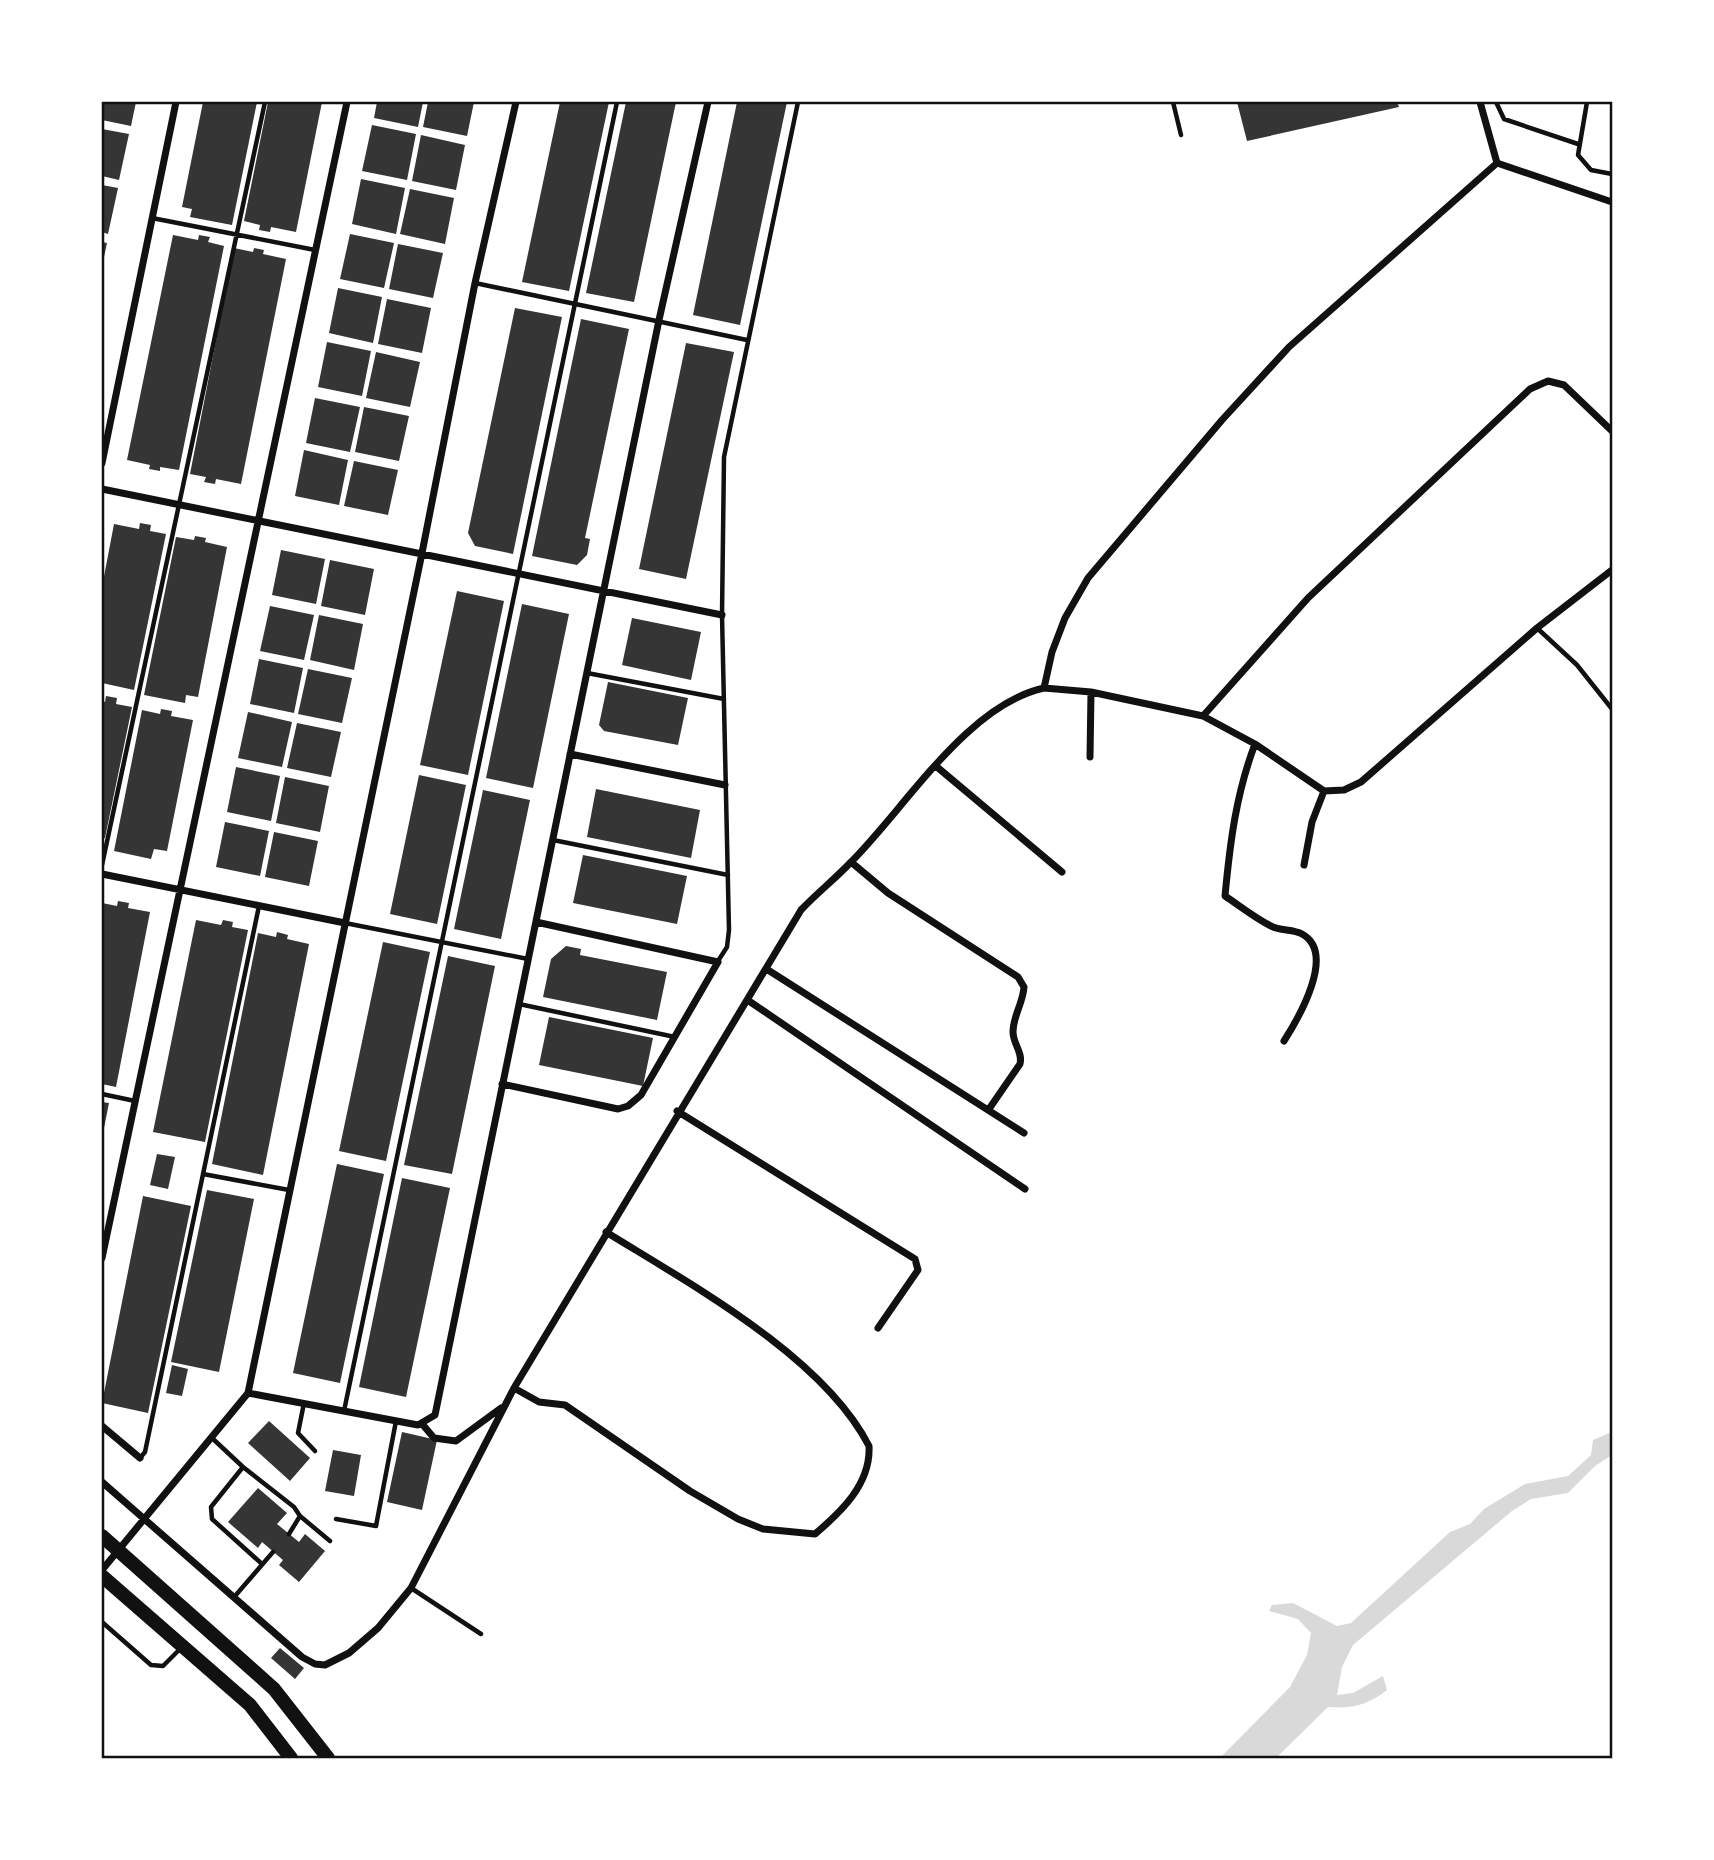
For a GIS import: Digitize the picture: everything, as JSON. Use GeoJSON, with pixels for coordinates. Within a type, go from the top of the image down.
{"type":"FeatureCollection","features":[{"type":"Feature","properties":{"kind":"main road"},"geometry":{"type":"LineString","coordinates":[[102,1536],[274,1689],[328,1759]]}},
{"type":"Feature","properties":{"kind":"main road"},"geometry":{"type":"LineString","coordinates":[[102,1576],[250,1705],[291,1759]]}},
{"type":"Feature","properties":{"kind":"street"},"geometry":{"type":"LineString","coordinates":[[102,463],[176,102]]}},
{"type":"Feature","properties":{"kind":"street"},"geometry":{"type":"LineString","coordinates":[[102,1258],[347,102]]}},
{"type":"Feature","properties":{"kind":"street"},"geometry":{"type":"LineString","coordinates":[[102,1570],[248,1393],[422,554],[475,283],[516,102]]}},
{"type":"Feature","properties":{"kind":"street"},"geometry":{"type":"LineString","coordinates":[[422,1425],[435,1415],[659,320],[708,102]]}},
{"type":"Feature","properties":{"kind":"street"},"geometry":{"type":"LineString","coordinates":[[1480,102],[1497,163]]}},
{"type":"Feature","properties":{"kind":"street"},"geometry":{"type":"LineString","coordinates":[[1497,163],[1612,202]]}},
{"type":"Feature","properties":{"kind":"street"},"geometry":{"type":"LineString","coordinates":[[1044,688],[1052,652],[1088,578],[1236,404],[1289,346],[1497,163]]}},
{"type":"Feature","properties":{"kind":"street"},"geometry":{"type":"LineString","coordinates":[[1203,716],[1308,598],[1530,389],[1548,381],[1564,385],[1612,432]]}},
{"type":"Feature","properties":{"kind":"street"},"geometry":{"type":"LineString","coordinates":[[102,489],[722,615]]}},
{"type":"Feature","properties":{"kind":"street"},"geometry":{"type":"LineString","coordinates":[[102,1482],[302,1657],[314,1664],[325,1665],[349,1653],[378,1628],[411,1588],[504,1405],[677,1111],[768,970],[801,910],[851,862],[984,716],[1027,692],[1044,688],[1091,692],[1203,716],[1255,744],[1324,791],[1345,790],[1361,782],[1537,628],[1612,570]]}},
{"type":"Feature","properties":{"kind":"street"},"geometry":{"type":"LineString","coordinates":[[1090,757],[1091,692]]}},
{"type":"Feature","properties":{"kind":"street"},"geometry":{"type":"LineString","coordinates":[[1255,744],[1242,776],[1233,821],[1225,896],[1272,927],[1300,932],[1309,939],[1316,958],[1313,983],[1308,1000],[1284,1041]]}},
{"type":"Feature","properties":{"kind":"street"},"geometry":{"type":"LineString","coordinates":[[570,754],[725,785]]}},
{"type":"Feature","properties":{"kind":"street"},"geometry":{"type":"LineString","coordinates":[[937,767],[1062,872]]}},
{"type":"Feature","properties":{"kind":"street"},"geometry":{"type":"LineString","coordinates":[[1304,865],[1312,822],[1324,791]]}},
{"type":"Feature","properties":{"kind":"street"},"geometry":{"type":"LineString","coordinates":[[851,862],[888,893],[1018,977],[1024,987],[1012,1036],[1022,1057],[1020,1064],[989,1109]]}},
{"type":"Feature","properties":{"kind":"street"},"geometry":{"type":"LineString","coordinates":[[102,874],[345,923]]}},
{"type":"Feature","properties":{"kind":"street"},"geometry":{"type":"LineString","coordinates":[[502,1084],[618,1109],[628,1106],[641,1095],[718,962],[536,922]]}},
{"type":"Feature","properties":{"kind":"street"},"geometry":{"type":"LineString","coordinates":[[768,970],[1024,1133]]}},
{"type":"Feature","properties":{"kind":"street"},"geometry":{"type":"LineString","coordinates":[[749,1000],[1025,1189]]}},
{"type":"Feature","properties":{"kind":"street"},"geometry":{"type":"LineString","coordinates":[[677,1111],[915,1259],[918,1269],[914,1279],[878,1328]]}},
{"type":"Feature","properties":{"kind":"street"},"geometry":{"type":"LineString","coordinates":[[514,1388],[539,1402],[565,1405],[690,1491],[738,1519],[763,1529],[815,1534],[852,1497],[864,1475],[869,1446],[839,1405],[771,1339],[606,1232]]}},
{"type":"Feature","properties":{"kind":"street"},"geometry":{"type":"LineString","coordinates":[[248,1393],[422,1425],[434,1438],[456,1441],[504,1405]]}},
{"type":"Feature","properties":{"kind":"street"},"geometry":{"type":"LineString","coordinates":[[102,1426],[141,1458]]}},
{"type":"Feature","properties":{"kind":"lane"},"geometry":{"type":"LineString","coordinates":[[102,865],[265,102]]}},
{"type":"Feature","properties":{"kind":"lane"},"geometry":{"type":"LineString","coordinates":[[344,1412],[516,573],[617,102]]}},
{"type":"Feature","properties":{"kind":"lane"},"geometry":{"type":"LineString","coordinates":[[718,962],[727,947],[729,930],[722,615],[724,457],[798,102]]}},
{"type":"Feature","properties":{"kind":"lane"},"geometry":{"type":"LineString","coordinates":[[1173,102],[1181,135]]}},
{"type":"Feature","properties":{"kind":"lane"},"geometry":{"type":"LineString","coordinates":[[1496,102],[1504,119],[1578,144]]}},
{"type":"Feature","properties":{"kind":"lane"},"geometry":{"type":"LineString","coordinates":[[1587,102],[1578,155],[1585,166],[1612,174]]}},
{"type":"Feature","properties":{"kind":"lane"},"geometry":{"type":"LineString","coordinates":[[152,218],[316,251]]}},
{"type":"Feature","properties":{"kind":"lane"},"geometry":{"type":"LineString","coordinates":[[475,283],[747,340]]}},
{"type":"Feature","properties":{"kind":"lane"},"geometry":{"type":"LineString","coordinates":[[1537,628],[1577,665],[1612,709]]}},
{"type":"Feature","properties":{"kind":"lane"},"geometry":{"type":"LineString","coordinates":[[587,673],[723,699]]}},
{"type":"Feature","properties":{"kind":"lane"},"geometry":{"type":"LineString","coordinates":[[553,839],[728,875]]}},
{"type":"Feature","properties":{"kind":"lane"},"geometry":{"type":"LineString","coordinates":[[141,1458],[145,1452],[259,906]]}},
{"type":"Feature","properties":{"kind":"lane"},"geometry":{"type":"LineString","coordinates":[[345,923],[528,959]]}},
{"type":"Feature","properties":{"kind":"lane"},"geometry":{"type":"LineString","coordinates":[[518,1004],[676,1037]]}},
{"type":"Feature","properties":{"kind":"lane"},"geometry":{"type":"LineString","coordinates":[[102,1094],[136,1101]]}},
{"type":"Feature","properties":{"kind":"lane"},"geometry":{"type":"LineString","coordinates":[[203,1174],[290,1191]]}},
{"type":"Feature","properties":{"kind":"lane"},"geometry":{"type":"LineString","coordinates":[[304,1402],[298,1433],[316,1451]]}},
{"type":"Feature","properties":{"kind":"lane"},"geometry":{"type":"LineString","coordinates":[[335,1519],[376,1526],[396,1422]]}},
{"type":"Feature","properties":{"kind":"lane"},"geometry":{"type":"LineString","coordinates":[[212,1438],[243,1467],[295,1507],[300,1516],[330,1541]]}},
{"type":"Feature","properties":{"kind":"lane"},"geometry":{"type":"LineString","coordinates":[[243,1467],[211,1507],[212,1519],[262,1564]]}},
{"type":"Feature","properties":{"kind":"lane"},"geometry":{"type":"LineString","coordinates":[[289,1534],[300,1516]]}},
{"type":"Feature","properties":{"kind":"lane"},"geometry":{"type":"LineString","coordinates":[[235,1596],[273,1552]]}},
{"type":"Feature","properties":{"kind":"lane"},"geometry":{"type":"LineString","coordinates":[[411,1588],[481,1634]]}},
{"type":"Feature","properties":{"kind":"lane"},"geometry":{"type":"LineString","coordinates":[[102,1622],[151,1665],[163,1666],[183,1646]]}},
{"type":"Feature","properties":{"kind":"shaded area"},"geometry":{"type":"Polygon","coordinates":[[[1612,1432],[1612,1455],[1595,1466],[1568,1493],[1531,1499],[1512,1511],[1353,1645],[1342,1667],[1337,1695],[1353,1693],[1383,1676],[1387,1690],[1359,1705],[1328,1707],[1276,1758],[1220,1758],[1290,1687],[1307,1655],[1311,1633],[1298,1619],[1269,1611],[1272,1605],[1293,1603],[1337,1626],[1351,1623],[1450,1532],[1470,1524],[1484,1509],[1525,1484],[1568,1476],[1591,1455],[1593,1440],[1612,1432]]]}},
{"type":"Feature","properties":{"kind":"building"},"geometry":{"type":"Polygon","coordinates":[[[102,102],[136,102],[131,126],[102,120],[102,102]]]}},
{"type":"Feature","properties":{"kind":"building"},"geometry":{"type":"Polygon","coordinates":[[[203,102],[257,102],[232,225],[190,217],[192,209],[182,207],[203,102]]]}},
{"type":"Feature","properties":{"kind":"building"},"geometry":{"type":"Polygon","coordinates":[[[268,102],[322,102],[296,232],[271,227],[270,232],[259,230],[260,225],[244,221],[268,102]]]}},
{"type":"Feature","properties":{"kind":"building"},"geometry":{"type":"Polygon","coordinates":[[[377,102],[423,102],[418,127],[374,118],[377,102]]]}},
{"type":"Feature","properties":{"kind":"building"},"geometry":{"type":"Polygon","coordinates":[[[428,102],[474,102],[467,136],[423,127],[428,102]]]}},
{"type":"Feature","properties":{"kind":"building"},"geometry":{"type":"Polygon","coordinates":[[[560,102],[609,102],[569,291],[522,282],[560,102]]]}},
{"type":"Feature","properties":{"kind":"building"},"geometry":{"type":"Polygon","coordinates":[[[626,102],[676,102],[634,302],[586,293],[626,102]]]}},
{"type":"Feature","properties":{"kind":"building"},"geometry":{"type":"Polygon","coordinates":[[[737,102],[787,102],[740,325],[693,315],[737,102]]]}},
{"type":"Feature","properties":{"kind":"building"},"geometry":{"type":"Polygon","coordinates":[[[1237,102],[1397,102],[1399,107],[1247,141],[1237,102]]]}},
{"type":"Feature","properties":{"kind":"building"},"geometry":{"type":"Polygon","coordinates":[[[372,125],[416,134],[407,180],[362,171],[372,125]]]}},
{"type":"Feature","properties":{"kind":"building"},"geometry":{"type":"Polygon","coordinates":[[[102,129],[129,134],[119,180],[102,176],[102,129]]]}},
{"type":"Feature","properties":{"kind":"building"},"geometry":{"type":"Polygon","coordinates":[[[421,135],[465,145],[456,190],[412,181],[421,135]]]}},
{"type":"Feature","properties":{"kind":"building"},"geometry":{"type":"Polygon","coordinates":[[[361,179],[405,188],[396,234],[352,224],[361,179]]]}},
{"type":"Feature","properties":{"kind":"building"},"geometry":{"type":"Polygon","coordinates":[[[102,185],[118,188],[108,234],[102,232],[102,185]]]}},
{"type":"Feature","properties":{"kind":"building"},"geometry":{"type":"Polygon","coordinates":[[[410,189],[454,198],[445,244],[400,234],[410,189]]]}},
{"type":"Feature","properties":{"kind":"building"},"geometry":{"type":"Polygon","coordinates":[[[350,234],[394,243],[384,288],[340,279],[350,234]]]}},
{"type":"Feature","properties":{"kind":"building"},"geometry":{"type":"Polygon","coordinates":[[[173,235],[198,240],[199,235],[210,237],[208,242],[224,246],[179,470],[160,467],[160,471],[149,469],[150,465],[127,460],[173,235]]]}},
{"type":"Feature","properties":{"kind":"building"},"geometry":{"type":"Polygon","coordinates":[[[102,242],[107,243],[103,262],[102,262],[102,242]]]}},
{"type":"Feature","properties":{"kind":"building"},"geometry":{"type":"Polygon","coordinates":[[[398,244],[443,253],[433,298],[389,289],[398,244]]]}},
{"type":"Feature","properties":{"kind":"building"},"geometry":{"type":"Polygon","coordinates":[[[234,248],[253,252],[254,248],[264,250],[263,254],[286,259],[241,484],[216,479],[215,484],[204,482],[206,477],[190,474],[234,248]]]}},
{"type":"Feature","properties":{"kind":"building"},"geometry":{"type":"Polygon","coordinates":[[[338,288],[382,297],[373,343],[329,333],[338,288]]]}},
{"type":"Feature","properties":{"kind":"building"},"geometry":{"type":"Polygon","coordinates":[[[387,299],[431,308],[422,353],[378,344],[387,299]]]}},
{"type":"Feature","properties":{"kind":"building"},"geometry":{"type":"Polygon","coordinates":[[[515,308],[562,317],[513,554],[475,546],[468,533],[515,308]]]}},
{"type":"Feature","properties":{"kind":"building"},"geometry":{"type":"Polygon","coordinates":[[[581,319],[629,329],[585,538],[590,539],[587,555],[577,565],[532,556],[581,319]]]}},
{"type":"Feature","properties":{"kind":"building"},"geometry":{"type":"Polygon","coordinates":[[[327,342],[371,351],[362,396],[318,387],[327,342]]]}},
{"type":"Feature","properties":{"kind":"building"},"geometry":{"type":"Polygon","coordinates":[[[686,343],[734,352],[686,579],[639,569],[686,343]]]}},
{"type":"Feature","properties":{"kind":"building"},"geometry":{"type":"Polygon","coordinates":[[[376,352],[420,362],[410,407],[366,398],[376,352]]]}},
{"type":"Feature","properties":{"kind":"building"},"geometry":{"type":"Polygon","coordinates":[[[315,398],[360,407],[350,452],[306,443],[315,398]]]}},
{"type":"Feature","properties":{"kind":"building"},"geometry":{"type":"Polygon","coordinates":[[[364,407],[409,416],[399,461],[355,452],[364,407]]]}},
{"type":"Feature","properties":{"kind":"building"},"geometry":{"type":"Polygon","coordinates":[[[304,450],[348,460],[339,505],[295,496],[304,450]]]}},
{"type":"Feature","properties":{"kind":"building"},"geometry":{"type":"Polygon","coordinates":[[[354,461],[398,470],[388,515],[344,506],[354,461]]]}},
{"type":"Feature","properties":{"kind":"building"},"geometry":{"type":"Polygon","coordinates":[[[140,523],[151,525],[150,531],[166,534],[134,690],[102,683],[102,587],[114,524],[139,529],[140,523]]]}},
{"type":"Feature","properties":{"kind":"building"},"geometry":{"type":"Polygon","coordinates":[[[195,536],[206,538],[205,542],[227,547],[198,697],[186,695],[185,703],[144,695],[176,537],[194,540],[195,536]]]}},
{"type":"Feature","properties":{"kind":"building"},"geometry":{"type":"Polygon","coordinates":[[[281,550],[325,559],[316,604],[272,595],[281,550]]]}},
{"type":"Feature","properties":{"kind":"building"},"geometry":{"type":"Polygon","coordinates":[[[330,560],[374,569],[365,615],[321,606],[330,560]]]}},
{"type":"Feature","properties":{"kind":"building"},"geometry":{"type":"Polygon","coordinates":[[[457,591],[504,601],[468,775],[420,765],[457,591]]]}},
{"type":"Feature","properties":{"kind":"building"},"geometry":{"type":"Polygon","coordinates":[[[522,604],[569,614],[533,788],[486,778],[522,604]]]}},
{"type":"Feature","properties":{"kind":"building"},"geometry":{"type":"Polygon","coordinates":[[[270,606],[314,615],[304,660],[260,651],[270,606]]]}},
{"type":"Feature","properties":{"kind":"building"},"geometry":{"type":"Polygon","coordinates":[[[319,615],[363,624],[354,670],[310,660],[319,615]]]}},
{"type":"Feature","properties":{"kind":"building"},"geometry":{"type":"Polygon","coordinates":[[[632,618],[701,632],[691,680],[622,665],[632,618]]]}},
{"type":"Feature","properties":{"kind":"building"},"geometry":{"type":"Polygon","coordinates":[[[259,659],[303,668],[294,713],[250,704],[259,659]]]}},
{"type":"Feature","properties":{"kind":"building"},"geometry":{"type":"Polygon","coordinates":[[[308,669],[352,678],[342,723],[298,714],[308,669]]]}},
{"type":"Feature","properties":{"kind":"building"},"geometry":{"type":"Polygon","coordinates":[[[608,682],[688,698],[678,745],[604,731],[599,725],[608,682]]]}},
{"type":"Feature","properties":{"kind":"building"},"geometry":{"type":"Polygon","coordinates":[[[106,696],[117,698],[116,704],[132,707],[105,838],[102,838],[102,701],[105,702],[106,696]]]}},
{"type":"Feature","properties":{"kind":"building"},"geometry":{"type":"Polygon","coordinates":[[[161,709],[172,711],[171,716],[193,720],[167,851],[154,849],[151,859],[114,851],[142,710],[160,714],[161,709]]]}},
{"type":"Feature","properties":{"kind":"building"},"geometry":{"type":"Polygon","coordinates":[[[248,712],[292,722],[282,767],[238,758],[248,712]]]}},
{"type":"Feature","properties":{"kind":"building"},"geometry":{"type":"Polygon","coordinates":[[[297,723],[341,732],[331,777],[287,768],[297,723]]]}},
{"type":"Feature","properties":{"kind":"building"},"geometry":{"type":"Polygon","coordinates":[[[236,767],[280,776],[271,821],[227,812],[236,767]]]}},
{"type":"Feature","properties":{"kind":"building"},"geometry":{"type":"Polygon","coordinates":[[[419,775],[466,785],[437,924],[390,914],[419,775]]]}},
{"type":"Feature","properties":{"kind":"building"},"geometry":{"type":"Polygon","coordinates":[[[285,777],[329,786],[320,832],[276,823],[285,777]]]}},
{"type":"Feature","properties":{"kind":"building"},"geometry":{"type":"Polygon","coordinates":[[[596,789],[700,810],[691,858],[587,837],[596,789]]]}},
{"type":"Feature","properties":{"kind":"building"},"geometry":{"type":"Polygon","coordinates":[[[483,790],[530,800],[501,939],[454,929],[483,790]]]}},
{"type":"Feature","properties":{"kind":"building"},"geometry":{"type":"Polygon","coordinates":[[[225,822],[269,831],[260,876],[216,867],[225,822]]]}},
{"type":"Feature","properties":{"kind":"building"},"geometry":{"type":"Polygon","coordinates":[[[274,832],[318,841],[309,886],[265,877],[274,832]]]}},
{"type":"Feature","properties":{"kind":"building"},"geometry":{"type":"Polygon","coordinates":[[[583,855],[687,876],[677,924],[573,903],[583,855]]]}},
{"type":"Feature","properties":{"kind":"building"},"geometry":{"type":"Polygon","coordinates":[[[118,901],[129,903],[128,908],[150,912],[116,1087],[102,1084],[102,903],[117,906],[118,901]]]}},
{"type":"Feature","properties":{"kind":"building"},"geometry":{"type":"Polygon","coordinates":[[[196,920],[221,925],[223,920],[233,922],[232,927],[248,930],[205,1142],[153,1132],[196,920]]]}},
{"type":"Feature","properties":{"kind":"building"},"geometry":{"type":"Polygon","coordinates":[[[277,932],[288,935],[287,939],[309,944],[263,1175],[212,1164],[258,933],[276,937],[277,932]]]}},
{"type":"Feature","properties":{"kind":"building"},"geometry":{"type":"Polygon","coordinates":[[[383,942],[430,952],[386,1161],[339,1151],[383,942]]]}},
{"type":"Feature","properties":{"kind":"building"},"geometry":{"type":"Polygon","coordinates":[[[566,946],[581,949],[580,955],[667,972],[657,1020],[543,997],[551,959],[566,946]]]}},
{"type":"Feature","properties":{"kind":"building"},"geometry":{"type":"Polygon","coordinates":[[[448,956],[495,966],[452,1174],[404,1165],[448,956]]]}},
{"type":"Feature","properties":{"kind":"building"},"geometry":{"type":"Polygon","coordinates":[[[549,1017],[653,1038],[643,1086],[539,1065],[549,1017]]]}},
{"type":"Feature","properties":{"kind":"building"},"geometry":{"type":"Polygon","coordinates":[[[102,1102],[109,1103],[103,1133],[102,1133],[102,1102]]]}},
{"type":"Feature","properties":{"kind":"building"},"geometry":{"type":"Polygon","coordinates":[[[157,1154],[175,1157],[168,1189],[150,1185],[157,1154]]]}},
{"type":"Feature","properties":{"kind":"building"},"geometry":{"type":"Polygon","coordinates":[[[337,1164],[384,1174],[340,1383],[293,1373],[337,1164]]]}},
{"type":"Feature","properties":{"kind":"building"},"geometry":{"type":"Polygon","coordinates":[[[402,1178],[450,1188],[406,1397],[359,1387],[402,1178]]]}},
{"type":"Feature","properties":{"kind":"building"},"geometry":{"type":"Polygon","coordinates":[[[207,1190],[254,1199],[219,1372],[171,1362],[207,1190]]]}},
{"type":"Feature","properties":{"kind":"building"},"geometry":{"type":"Polygon","coordinates":[[[143,1196],[191,1206],[148,1413],[102,1403],[143,1196]]]}},
{"type":"Feature","properties":{"kind":"building"},"geometry":{"type":"Polygon","coordinates":[[[172,1365],[188,1369],[182,1396],[166,1393],[172,1365]]]}},
{"type":"Feature","properties":{"kind":"building"},"geometry":{"type":"Polygon","coordinates":[[[269,1421],[310,1458],[290,1481],[248,1443],[269,1421]]]}},
{"type":"Feature","properties":{"kind":"building"},"geometry":{"type":"Polygon","coordinates":[[[402,1432],[437,1440],[422,1510],[387,1502],[402,1432]]]}},
{"type":"Feature","properties":{"kind":"building"},"geometry":{"type":"Polygon","coordinates":[[[333,1450],[361,1455],[354,1496],[325,1491],[333,1450]]]}},
{"type":"Feature","properties":{"kind":"building"},"geometry":{"type":"Polygon","coordinates":[[[258,1488],[287,1513],[277,1524],[299,1542],[305,1534],[325,1551],[299,1582],[279,1565],[283,1560],[262,1542],[258,1548],[228,1522],[258,1488]]]}},
{"type":"Feature","properties":{"kind":"building"},"geometry":{"type":"Polygon","coordinates":[[[280,1648],[304,1668],[295,1679],[271,1658],[280,1648]]]}}]}
